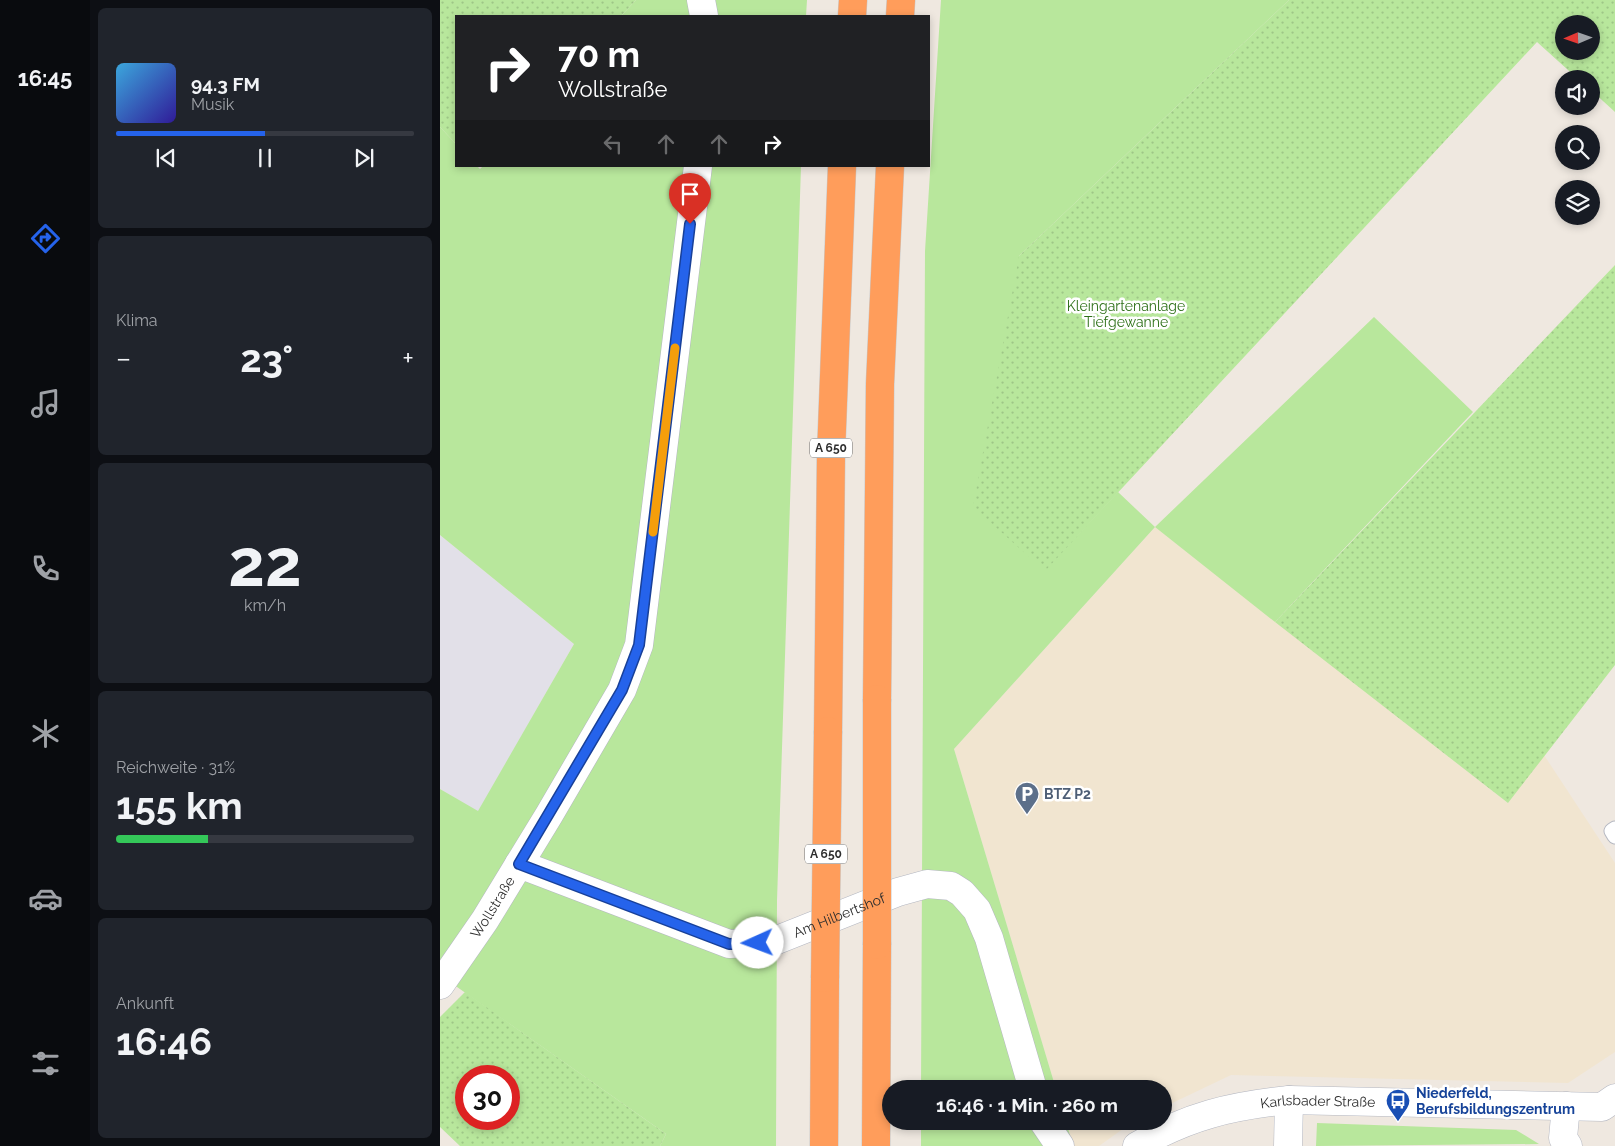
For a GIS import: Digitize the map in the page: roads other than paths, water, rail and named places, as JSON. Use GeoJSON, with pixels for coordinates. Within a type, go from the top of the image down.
{"type":"FeatureCollection","features":[{"type":"Feature","properties":{"kind":"highway"},"geometry":{"type":"LineString","coordinates":[[852,15],[853,0]]}},
{"type":"Feature","properties":{"kind":"highway"},"geometry":{"type":"LineString","coordinates":[[900,15],[901,0]]}},
{"type":"Feature","properties":{"kind":"highway","name":"A 650"},"geometry":{"type":"LineString","coordinates":[[824,1146],[831,455],[842,167]]}},
{"type":"Feature","properties":{"kind":"highway"},"geometry":{"type":"LineString","coordinates":[[876,1146],[876,699],[880,384],[890,167]]}},
{"type":"Feature","properties":{"kind":"street"},"geometry":{"type":"LineString","coordinates":[[701,0],[704,15]]}},
{"type":"Feature","properties":{"kind":"street","name":"Wollstraße"},"geometry":{"type":"LineString","coordinates":[[440,985],[485,920],[622,690],[639,645],[698,167]]}},
{"type":"Feature","properties":{"kind":"street","name":"Am Hilbertshof"},"geometry":{"type":"LineString","coordinates":[[519,864],[729,944],[772,942],[898,892],[927,884],[951,886],[962,893],[977,910],[989,938],[1031,1080]]}},
{"type":"Feature","properties":{"kind":"street","name":"Karlsbader Straße"},"geometry":{"type":"LineString","coordinates":[[1137,1146],[1175,1126],[1211,1112],[1244,1104],[1289,1100],[1602,1107],[1615,1098]]}},
{"type":"Feature","properties":{"kind":"street"},"geometry":{"type":"LineString","coordinates":[[1288,1146],[1289,1100]]}},
{"type":"Feature","properties":{"kind":"street"},"geometry":{"type":"LineString","coordinates":[[1560,1143],[1566,1106]]}},
{"type":"Feature","properties":{"kind":"street"},"geometry":{"type":"LineString","coordinates":[[1049,1130],[1060,1146]]}},
{"type":"Feature","properties":{"kind":"lane"},"geometry":{"type":"LineString","coordinates":[[1615,829],[1612,831],[1615,836]]}},
{"type":"Feature","properties":{"kind":"place","name":"BTZ P2"},"geometry":{"type":"Point","coordinates":[1027,815]}},
{"type":"Feature","properties":{"kind":"place","name":"Niederfeld, Berufsbildungszentrum"},"geometry":{"type":"Point","coordinates":[1398,1122]}},
{"type":"Feature","properties":{"kind":"park label","name":"Kleingartenanlage Tiefgewanne"},"geometry":{"type":"Point","coordinates":[1126,314]}}]}
